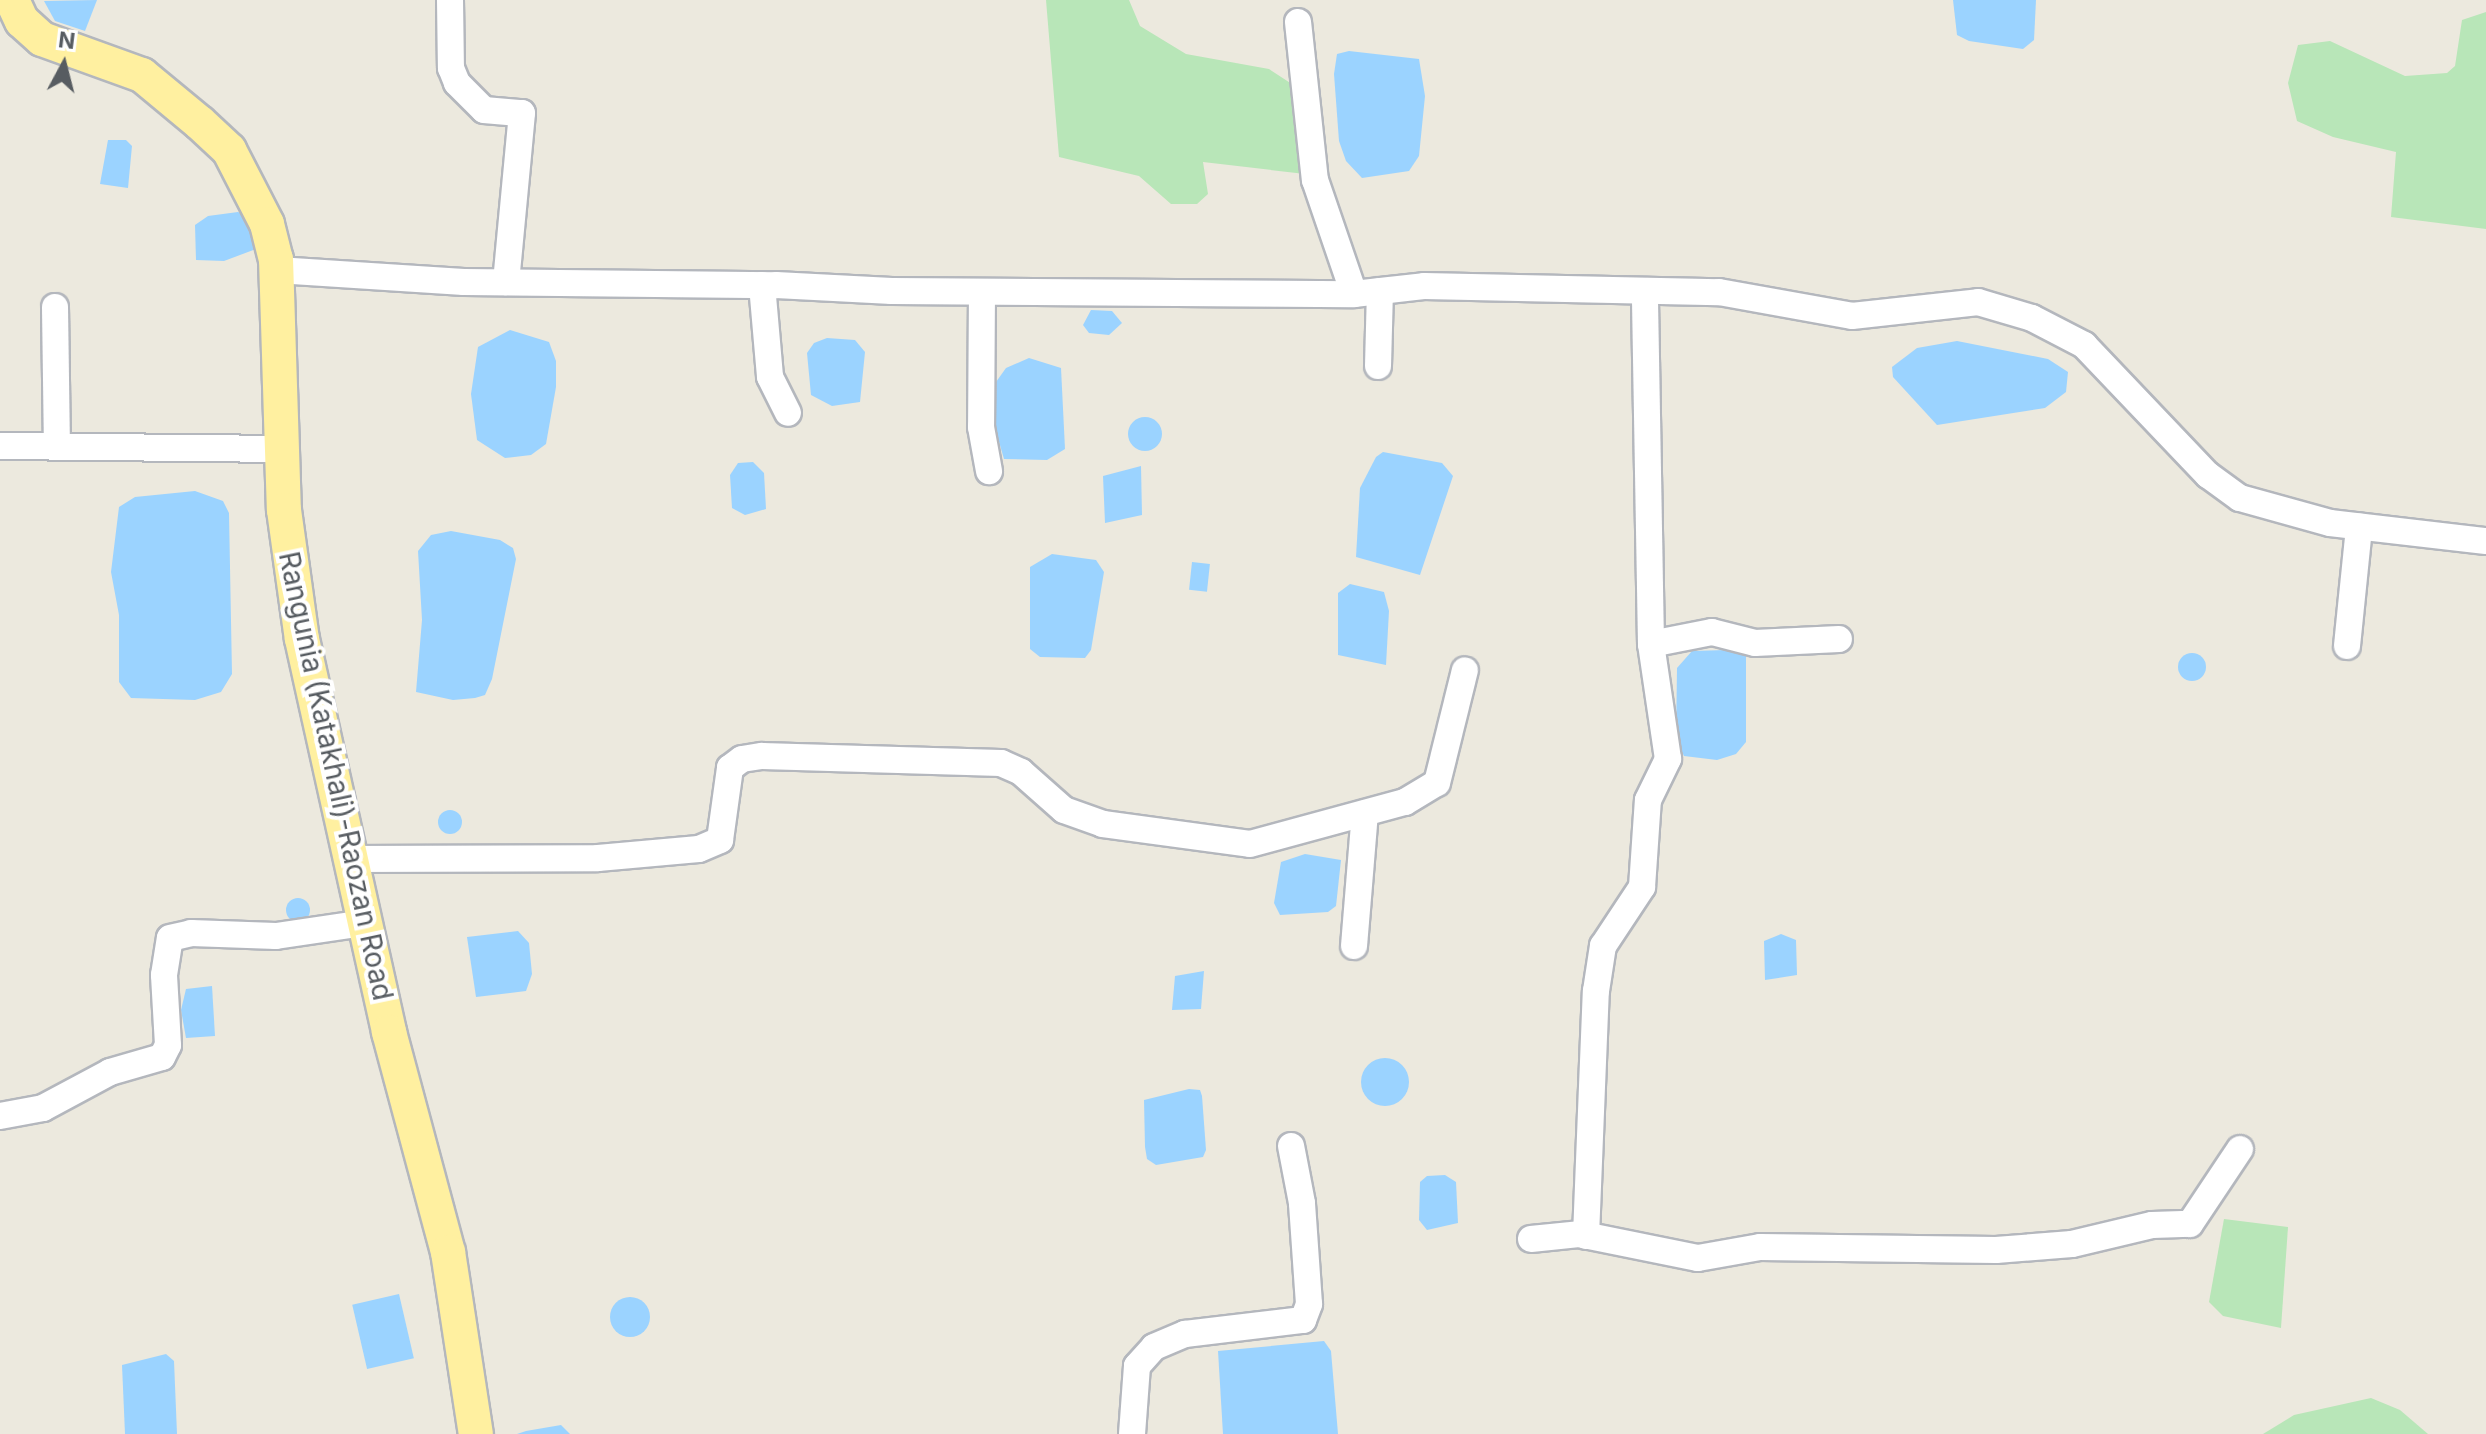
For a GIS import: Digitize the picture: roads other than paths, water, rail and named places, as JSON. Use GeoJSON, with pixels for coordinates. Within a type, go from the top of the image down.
{"type":"FeatureCollection","features":[{"type":"Feature","properties":{"kind":"main road","name":"Rangunia (Katakhali)-Raozan Road"},"geometry":{"type":"LineString","coordinates":[[12,0],[22,21],[42,39],[142,75],[229,150],[258,198],[277,270],[281,449],[302,639],[364,923],[448,1252],[476,1434]]}},
{"type":"Feature","properties":{"kind":"street"},"geometry":{"type":"LineString","coordinates":[[450,0],[451,68],[457,83],[484,110],[522,113],[506,282]]}},
{"type":"Feature","properties":{"kind":"street"},"geometry":{"type":"LineString","coordinates":[[1298,22],[1315,180],[1354,294]]}},
{"type":"Feature","properties":{"kind":"street"},"geometry":{"type":"LineString","coordinates":[[277,270],[506,282],[982,292],[1354,294],[1440,286],[1645,291],[1747,294],[1852,316],[1960,301],[1996,305],[2061,331],[2101,358],[2198,466],[2240,498],[2299,517],[2486,541]]}},
{"type":"Feature","properties":{"kind":"street"},"geometry":{"type":"LineString","coordinates":[[762,285],[770,377],[788,413]]}},
{"type":"Feature","properties":{"kind":"street"},"geometry":{"type":"LineString","coordinates":[[1378,366],[1380,291]]}},
{"type":"Feature","properties":{"kind":"street"},"geometry":{"type":"LineString","coordinates":[[1586,1236],[1596,991],[1603,946],[1642,887],[1648,800],[1668,759],[1651,644],[1645,291]]}},
{"type":"Feature","properties":{"kind":"street"},"geometry":{"type":"LineString","coordinates":[[982,292],[981,427],[989,471]]}},
{"type":"Feature","properties":{"kind":"street"},"geometry":{"type":"LineString","coordinates":[[55,307],[57,445]]}},
{"type":"Feature","properties":{"kind":"street"},"geometry":{"type":"LineString","coordinates":[[0,446],[57,445],[140,451],[281,449]]}},
{"type":"Feature","properties":{"kind":"street"},"geometry":{"type":"LineString","coordinates":[[2347,646],[2359,527]]}},
{"type":"Feature","properties":{"kind":"street"},"geometry":{"type":"LineString","coordinates":[[1651,644],[1712,632],[1755,643],[1839,639]]}},
{"type":"Feature","properties":{"kind":"street"},"geometry":{"type":"LineString","coordinates":[[350,859],[598,858],[699,849],[720,840],[730,768],[742,759],[762,756],[1001,763],[1021,772],[1047,799],[1082,817],[1220,843],[1250,844],[1405,802],[1437,783],[1465,670]]}},
{"type":"Feature","properties":{"kind":"street"},"geometry":{"type":"LineString","coordinates":[[1354,946],[1365,813]]}},
{"type":"Feature","properties":{"kind":"street"},"geometry":{"type":"LineString","coordinates":[[0,1116],[43,1108],[110,1072],[162,1057],[168,1045],[164,975],[170,938],[191,933],[276,936],[364,923]]}},
{"type":"Feature","properties":{"kind":"street"},"geometry":{"type":"LineString","coordinates":[[1132,1434],[1137,1366],[1154,1347],[1185,1334],[1303,1320],[1309,1304],[1302,1203],[1291,1146]]}},
{"type":"Feature","properties":{"kind":"street"},"geometry":{"type":"LineString","coordinates":[[1531,1239],[1586,1236],[1698,1258],[1760,1247],[1996,1250],[2072,1244],[2152,1225],[2190,1224],[2240,1149]]}},
{"type":"Feature","properties":{"kind":"water"},"geometry":{"type":"Polygon","coordinates":[[[97,0],[85,31],[55,21],[44,1],[97,0]]]}},
{"type":"Feature","properties":{"kind":"water"},"geometry":{"type":"Polygon","coordinates":[[[1953,0],[2036,0],[2034,40],[2023,49],[1969,41],[1957,35],[1953,0]]]}},
{"type":"Feature","properties":{"kind":"water"},"geometry":{"type":"Polygon","coordinates":[[[1349,51],[1419,59],[1425,96],[1419,156],[1409,171],[1362,178],[1346,161],[1339,141],[1334,74],[1337,54],[1349,51]]]}},
{"type":"Feature","properties":{"kind":"water"},"geometry":{"type":"Polygon","coordinates":[[[108,140],[126,140],[132,146],[128,188],[100,184],[108,140]]]}},
{"type":"Feature","properties":{"kind":"water"},"geometry":{"type":"Polygon","coordinates":[[[238,212],[252,218],[256,249],[224,261],[196,260],[195,225],[208,216],[238,212]]]}},
{"type":"Feature","properties":{"kind":"water"},"geometry":{"type":"Polygon","coordinates":[[[1091,310],[1112,311],[1122,323],[1109,335],[1089,333],[1083,325],[1091,310]]]}},
{"type":"Feature","properties":{"kind":"water"},"geometry":{"type":"Polygon","coordinates":[[[510,330],[549,342],[556,361],[556,387],[546,444],[531,455],[505,458],[477,440],[471,394],[478,347],[510,330]]]}},
{"type":"Feature","properties":{"kind":"water"},"geometry":{"type":"Polygon","coordinates":[[[827,338],[855,340],[865,352],[860,402],[832,406],[811,395],[807,353],[814,343],[827,338]]]}},
{"type":"Feature","properties":{"kind":"water"},"geometry":{"type":"Polygon","coordinates":[[[1957,341],[2048,359],[2068,372],[2066,392],[2045,408],[1937,425],[1893,377],[1892,367],[1917,348],[1957,341]]]}},
{"type":"Feature","properties":{"kind":"water"},"geometry":{"type":"Polygon","coordinates":[[[1029,358],[1061,368],[1065,449],[1047,460],[1004,459],[993,421],[996,382],[1006,368],[1029,358]]]}},
{"type":"Feature","properties":{"kind":"water"},"geometry":{"type":"Polygon","coordinates":[[[1145,417],[1157,422],[1162,434],[1157,446],[1145,451],[1133,446],[1128,434],[1133,422],[1145,417]]]}},
{"type":"Feature","properties":{"kind":"water"},"geometry":{"type":"Polygon","coordinates":[[[1383,452],[1442,463],[1453,476],[1420,575],[1356,557],[1360,488],[1376,457],[1383,452]]]}},
{"type":"Feature","properties":{"kind":"water"},"geometry":{"type":"Polygon","coordinates":[[[753,462],[764,473],[766,509],[745,515],[732,508],[730,475],[738,463],[753,462]]]}},
{"type":"Feature","properties":{"kind":"water"},"geometry":{"type":"Polygon","coordinates":[[[1141,466],[1142,515],[1105,523],[1103,476],[1141,466]]]}},
{"type":"Feature","properties":{"kind":"water"},"geometry":{"type":"Polygon","coordinates":[[[195,491],[223,501],[229,513],[232,674],[221,692],[195,700],[131,698],[119,682],[119,615],[111,572],[119,507],[135,497],[195,491]]]}},
{"type":"Feature","properties":{"kind":"water"},"geometry":{"type":"Polygon","coordinates":[[[451,531],[500,540],[513,548],[516,559],[492,679],[485,695],[453,700],[416,692],[422,620],[418,551],[431,535],[451,531]]]}},
{"type":"Feature","properties":{"kind":"water"},"geometry":{"type":"Polygon","coordinates":[[[1052,554],[1096,560],[1104,572],[1091,650],[1085,658],[1040,657],[1030,649],[1030,567],[1052,554]]]}},
{"type":"Feature","properties":{"kind":"water"},"geometry":{"type":"Polygon","coordinates":[[[1192,562],[1210,564],[1207,592],[1189,590],[1192,562]]]}},
{"type":"Feature","properties":{"kind":"water"},"geometry":{"type":"Polygon","coordinates":[[[1350,584],[1384,592],[1389,611],[1386,665],[1338,655],[1338,593],[1350,584]]]}},
{"type":"Feature","properties":{"kind":"water"},"geometry":{"type":"Polygon","coordinates":[[[1726,650],[1746,655],[1746,742],[1736,754],[1717,760],[1684,756],[1676,740],[1677,668],[1692,651],[1726,650]]]}},
{"type":"Feature","properties":{"kind":"water"},"geometry":{"type":"Polygon","coordinates":[[[2192,653],[2202,657],[2206,667],[2202,677],[2192,681],[2182,677],[2178,667],[2182,657],[2192,653]]]}},
{"type":"Feature","properties":{"kind":"water"},"geometry":{"type":"Polygon","coordinates":[[[450,810],[461,817],[462,822],[455,833],[450,834],[439,827],[438,822],[445,811],[450,810]]]}},
{"type":"Feature","properties":{"kind":"water"},"geometry":{"type":"Polygon","coordinates":[[[1305,854],[1341,860],[1336,906],[1328,912],[1280,915],[1274,903],[1281,862],[1305,854]]]}},
{"type":"Feature","properties":{"kind":"water"},"geometry":{"type":"Polygon","coordinates":[[[298,898],[307,901],[310,910],[307,919],[298,922],[289,919],[286,910],[289,901],[298,898]]]}},
{"type":"Feature","properties":{"kind":"water"},"geometry":{"type":"Polygon","coordinates":[[[518,931],[529,943],[532,974],[526,991],[476,997],[467,937],[518,931]]]}},
{"type":"Feature","properties":{"kind":"water"},"geometry":{"type":"Polygon","coordinates":[[[1781,934],[1796,940],[1797,975],[1765,980],[1764,941],[1781,934]]]}},
{"type":"Feature","properties":{"kind":"water"},"geometry":{"type":"Polygon","coordinates":[[[1204,971],[1201,1009],[1172,1010],[1175,976],[1204,971]]]}},
{"type":"Feature","properties":{"kind":"water"},"geometry":{"type":"Polygon","coordinates":[[[212,986],[215,1036],[186,1038],[181,1010],[186,989],[212,986]]]}},
{"type":"Feature","properties":{"kind":"water"},"geometry":{"type":"Polygon","coordinates":[[[1385,1058],[1402,1065],[1409,1082],[1402,1099],[1385,1106],[1368,1099],[1361,1082],[1368,1065],[1385,1058]]]}},
{"type":"Feature","properties":{"kind":"water"},"geometry":{"type":"Polygon","coordinates":[[[1189,1089],[1200,1090],[1202,1096],[1206,1150],[1203,1157],[1156,1165],[1147,1159],[1144,1100],[1189,1089]]]}},
{"type":"Feature","properties":{"kind":"water"},"geometry":{"type":"Polygon","coordinates":[[[1445,1175],[1456,1182],[1458,1223],[1427,1230],[1419,1220],[1420,1182],[1427,1176],[1445,1175]]]}},
{"type":"Feature","properties":{"kind":"water"},"geometry":{"type":"Polygon","coordinates":[[[399,1294],[414,1358],[367,1369],[352,1305],[399,1294]]]}},
{"type":"Feature","properties":{"kind":"water"},"geometry":{"type":"Polygon","coordinates":[[[630,1297],[644,1303],[650,1317],[644,1331],[630,1337],[616,1331],[610,1317],[616,1303],[630,1297]]]}},
{"type":"Feature","properties":{"kind":"water"},"geometry":{"type":"Polygon","coordinates":[[[1324,1341],[1331,1351],[1338,1434],[1223,1434],[1218,1351],[1324,1341]]]}},
{"type":"Feature","properties":{"kind":"water"},"geometry":{"type":"Polygon","coordinates":[[[166,1354],[174,1361],[177,1434],[125,1434],[122,1365],[166,1354]]]}},
{"type":"Feature","properties":{"kind":"water"},"geometry":{"type":"Polygon","coordinates":[[[561,1425],[570,1434],[517,1434],[526,1431],[561,1425]]]}}]}
